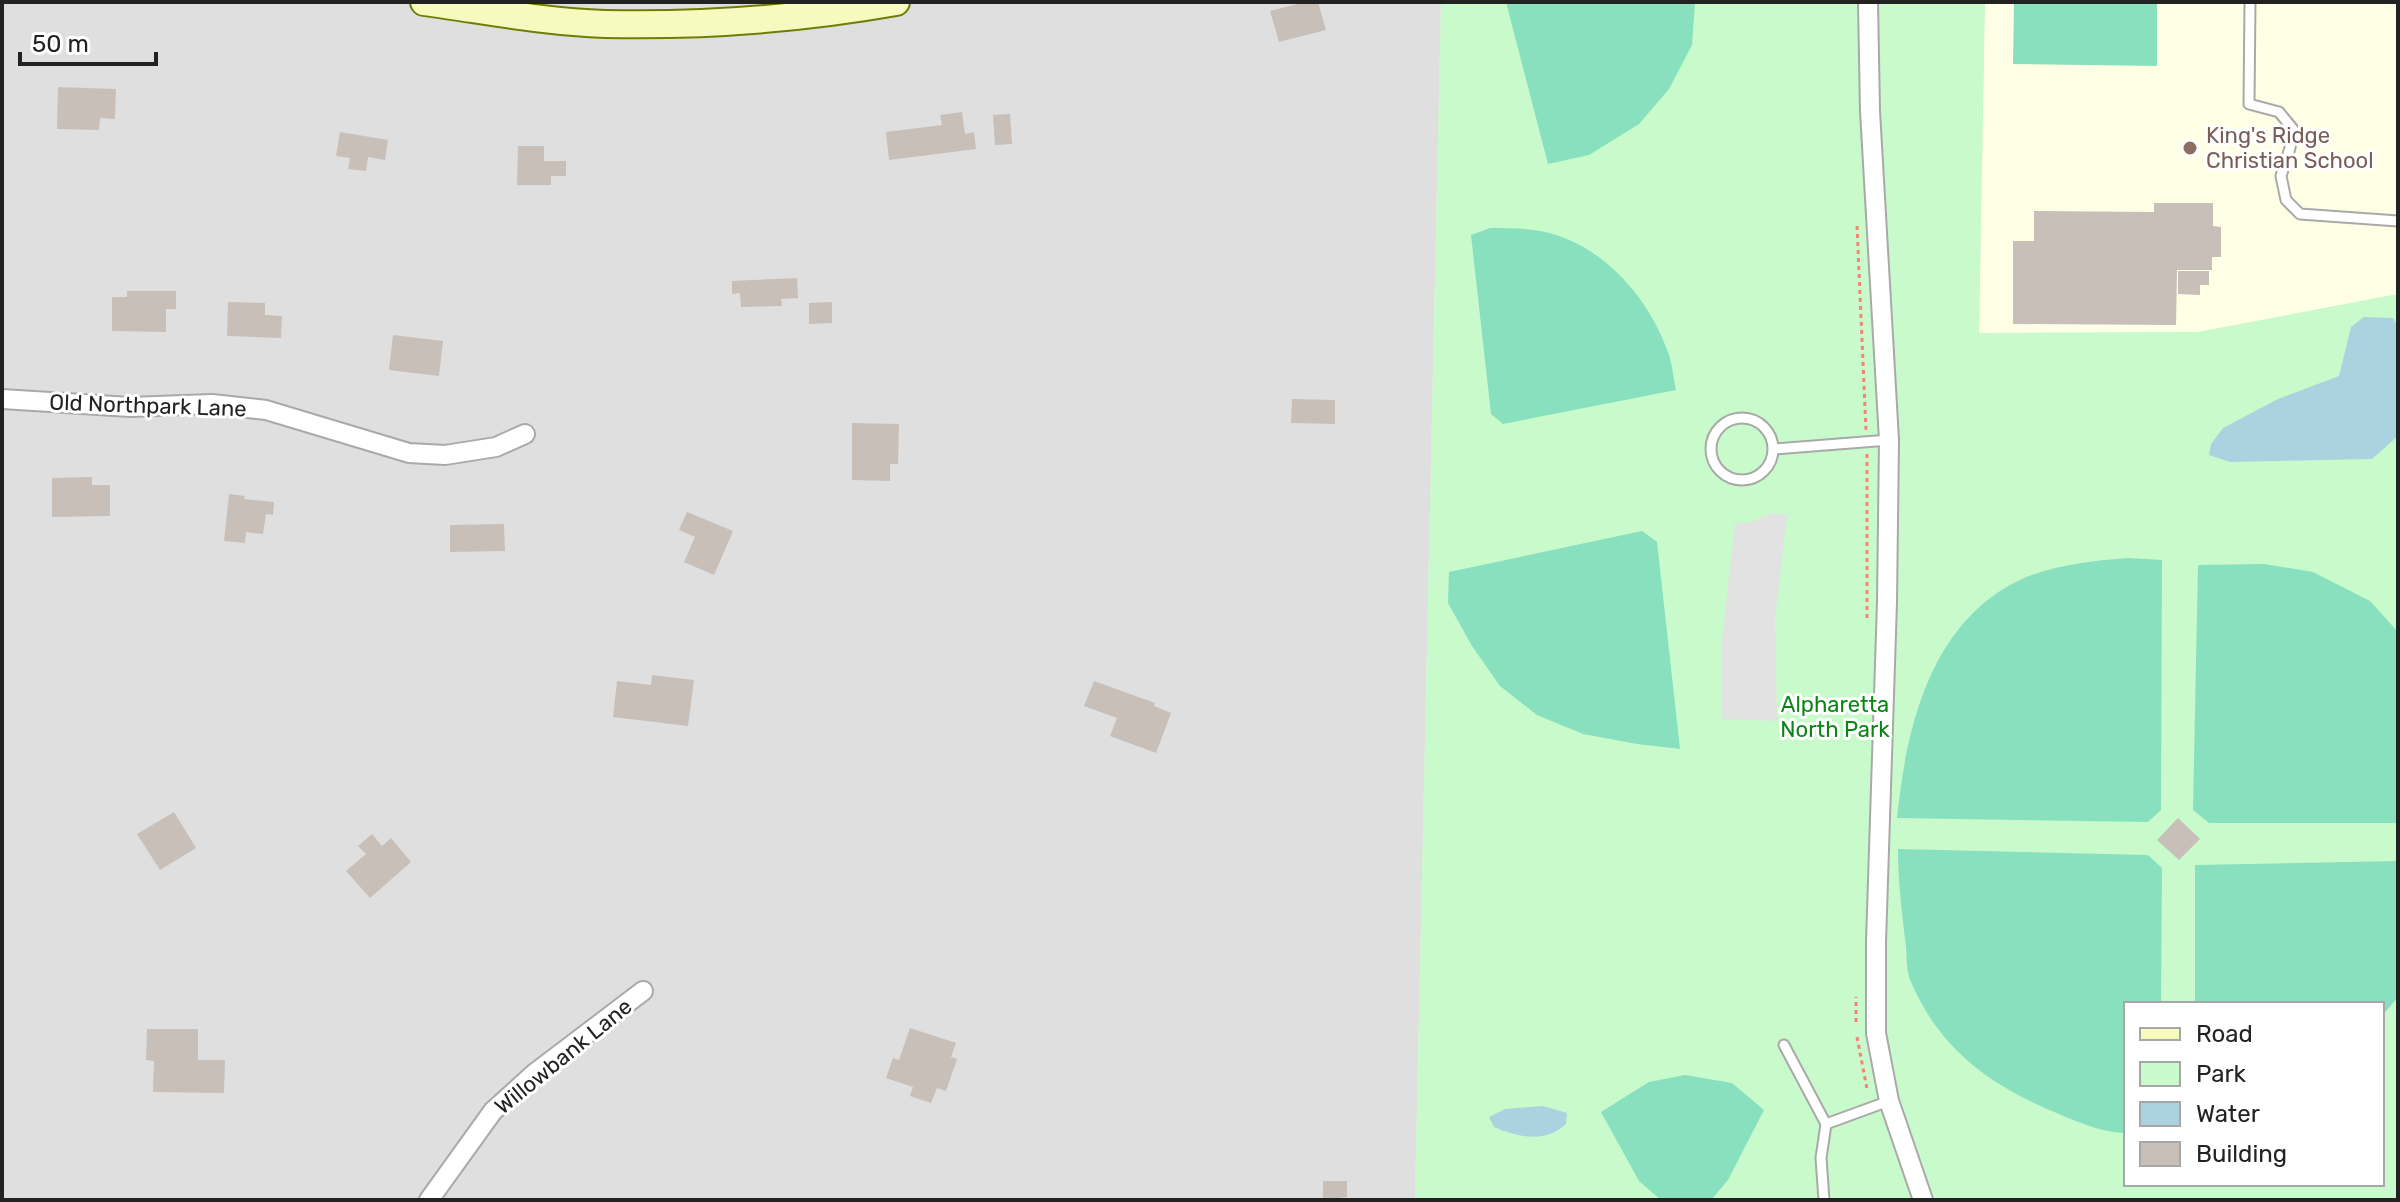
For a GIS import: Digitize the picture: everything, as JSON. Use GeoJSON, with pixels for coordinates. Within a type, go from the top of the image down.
{"type":"FeatureCollection","features":[{"type":"Feature","properties":{"kind":"street"},"geometry":{"type":"LineString","coordinates":[[424,2],[551,20],[604,24],[706,24],[775,19],[896,2]]}},
{"type":"Feature","properties":{"kind":"street"},"geometry":{"type":"LineString","coordinates":[[1868,2],[1870,111],[1889,440],[1876,1033],[1880,1104],[1923,1200]]}},
{"type":"Feature","properties":{"kind":"street","name":"Old Northpark Lane"},"geometry":{"type":"LineString","coordinates":[[2,399],[130,407],[212,404],[266,410],[409,453],[445,455],[496,447],[525,434]]}},
{"type":"Feature","properties":{"kind":"street","name":"Willowbank Lane"},"geometry":{"type":"LineString","coordinates":[[429,1200],[493,1111],[535,1073],[643,991]]}},
{"type":"Feature","properties":{"kind":"lane"},"geometry":{"type":"LineString","coordinates":[[2250,2],[2249,104],[2279,112],[2293,129],[2281,176],[2286,200],[2300,214],[2398,221]]}},
{"type":"Feature","properties":{"kind":"lane"},"geometry":{"type":"LineString","coordinates":[[1746,418],[1755,420],[1769,432],[1774,449],[1764,472],[1747,480],[1736,480],[1717,469],[1710,449],[1712,438],[1725,422],[1746,418]]}},
{"type":"Feature","properties":{"kind":"lane"},"geometry":{"type":"LineString","coordinates":[[1774,449],[1889,440]]}},
{"type":"Feature","properties":{"kind":"lane"},"geometry":{"type":"LineString","coordinates":[[1784,1045],[1826,1124],[1821,1158],[1824,1200]]}},
{"type":"Feature","properties":{"kind":"lane"},"geometry":{"type":"LineString","coordinates":[[1826,1124],[1880,1104]]}},
{"type":"Feature","properties":{"kind":"path"},"geometry":{"type":"LineString","coordinates":[[1856,218],[1867,441],[1867,622]]}},
{"type":"Feature","properties":{"kind":"path"},"geometry":{"type":"LineString","coordinates":[[1856,995],[1857,1041],[1880,1104]]}},
{"type":"Feature","properties":{"kind":"shaded area"},"geometry":{"type":"Polygon","coordinates":[[[2,2],[1441,2],[1415,1200],[2,1200],[2,2]]]}},
{"type":"Feature","properties":{"kind":"shaded area","name":"King's Ridge Christian School"},"geometry":{"type":"Polygon","coordinates":[[[1985,2],[2398,2],[2398,294],[2198,332],[1979,333],[1985,2]]]}},
{"type":"Feature","properties":{"kind":"shaded area"},"geometry":{"type":"Polygon","coordinates":[[[1772,513],[1787,515],[1775,619],[1777,721],[1722,719],[1722,640],[1735,523],[1748,523],[1772,513]]]}},
{"type":"Feature","properties":{"kind":"green space","name":"Alpharetta North Park"},"geometry":{"type":"Polygon","coordinates":[[[1441,2],[1985,2],[1979,333],[2198,332],[2398,294],[2398,1200],[1415,1200],[1441,2]]]}},
{"type":"Feature","properties":{"kind":"green space"},"geometry":{"type":"Polygon","coordinates":[[[1506,2],[1695,2],[1692,45],[1669,89],[1639,124],[1589,155],[1548,164],[1506,2]]]}},
{"type":"Feature","properties":{"kind":"green space"},"geometry":{"type":"Polygon","coordinates":[[[2014,2],[2157,2],[2157,66],[2013,64],[2014,2]]]}},
{"type":"Feature","properties":{"kind":"green space"},"geometry":{"type":"Polygon","coordinates":[[[1490,228],[1545,232],[1585,248],[1603,260],[1647,309],[1670,357],[1676,390],[1503,424],[1491,414],[1471,235],[1490,228]]]}},
{"type":"Feature","properties":{"kind":"green space"},"geometry":{"type":"Polygon","coordinates":[[[1642,531],[1657,542],[1680,749],[1583,734],[1537,715],[1500,686],[1472,646],[1448,603],[1449,572],[1642,531]]]}},
{"type":"Feature","properties":{"kind":"green space"},"geometry":{"type":"Polygon","coordinates":[[[2128,558],[2162,560],[2161,810],[2148,822],[1897,818],[1915,719],[1926,686],[1959,629],[1982,605],[2010,585],[2037,573],[2128,558]]]}},
{"type":"Feature","properties":{"kind":"green space"},"geometry":{"type":"Polygon","coordinates":[[[2264,564],[2313,572],[2370,601],[2398,632],[2398,823],[2209,823],[2193,810],[2198,565],[2264,564]]]}},
{"type":"Feature","properties":{"kind":"green space"},"geometry":{"type":"Polygon","coordinates":[[[1898,849],[2148,855],[2162,868],[2161,1002],[2124,1002],[2124,1133],[2084,1124],[2023,1097],[1983,1073],[1949,1042],[1922,1004],[1908,974],[1898,849]]]}},
{"type":"Feature","properties":{"kind":"green space"},"geometry":{"type":"Polygon","coordinates":[[[2398,861],[2398,997],[2384,1014],[2384,1002],[2195,1002],[2195,865],[2398,861]]]}},
{"type":"Feature","properties":{"kind":"green space"},"geometry":{"type":"Polygon","coordinates":[[[1685,1075],[1732,1083],[1764,1110],[1728,1180],[1711,1200],[1661,1200],[1639,1181],[1601,1112],[1649,1082],[1685,1075]]]}},
{"type":"Feature","properties":{"kind":"water"},"geometry":{"type":"Polygon","coordinates":[[[2364,317],[2393,318],[2398,327],[2398,436],[2372,459],[2230,462],[2209,455],[2211,444],[2223,428],[2278,399],[2339,376],[2351,327],[2364,317]]]}},
{"type":"Feature","properties":{"kind":"water"},"geometry":{"type":"Polygon","coordinates":[[[1543,1106],[1567,1113],[1566,1124],[1549,1134],[1531,1137],[1494,1127],[1489,1117],[1505,1109],[1543,1106]]]}},
{"type":"Feature","properties":{"kind":"building"},"geometry":{"type":"Polygon","coordinates":[[[1318,2],[1326,30],[1279,42],[1270,11],[1318,2]]]}},
{"type":"Feature","properties":{"kind":"building"},"geometry":{"type":"Polygon","coordinates":[[[58,87],[116,89],[115,119],[100,118],[99,130],[57,129],[58,87]]]}},
{"type":"Feature","properties":{"kind":"building"},"geometry":{"type":"Polygon","coordinates":[[[962,112],[965,134],[974,132],[976,149],[889,160],[886,132],[942,125],[940,115],[962,112]]]}},
{"type":"Feature","properties":{"kind":"building"},"geometry":{"type":"Polygon","coordinates":[[[1010,114],[1012,144],[995,145],[993,115],[1010,114]]]}},
{"type":"Feature","properties":{"kind":"building"},"geometry":{"type":"Polygon","coordinates":[[[340,132],[388,140],[385,160],[368,157],[366,171],[348,169],[350,158],[336,156],[340,132]]]}},
{"type":"Feature","properties":{"kind":"building"},"geometry":{"type":"Polygon","coordinates":[[[518,146],[544,146],[544,161],[566,161],[566,176],[551,176],[551,185],[517,185],[518,146]]]}},
{"type":"Feature","properties":{"kind":"building"},"geometry":{"type":"Polygon","coordinates":[[[2154,203],[2213,203],[2213,226],[2221,227],[2221,257],[2212,257],[2212,270],[2177,270],[2176,325],[2013,324],[2013,241],[2034,241],[2034,211],[2154,212],[2154,203]]]}},
{"type":"Feature","properties":{"kind":"building"},"geometry":{"type":"Polygon","coordinates":[[[2178,271],[2209,271],[2209,285],[2200,285],[2200,295],[2178,294],[2178,271]]]}},
{"type":"Feature","properties":{"kind":"building"},"geometry":{"type":"Polygon","coordinates":[[[797,278],[798,298],[781,299],[782,306],[741,307],[740,293],[732,294],[732,281],[797,278]]]}},
{"type":"Feature","properties":{"kind":"building"},"geometry":{"type":"Polygon","coordinates":[[[127,291],[176,291],[176,309],[166,309],[166,332],[112,331],[112,297],[127,297],[127,291]]]}},
{"type":"Feature","properties":{"kind":"building"},"geometry":{"type":"Polygon","coordinates":[[[228,302],[265,303],[265,315],[282,316],[281,338],[227,336],[228,302]]]}},
{"type":"Feature","properties":{"kind":"building"},"geometry":{"type":"Polygon","coordinates":[[[832,302],[832,323],[809,324],[809,303],[832,302]]]}},
{"type":"Feature","properties":{"kind":"building"},"geometry":{"type":"Polygon","coordinates":[[[393,335],[443,341],[439,376],[389,370],[393,335]]]}},
{"type":"Feature","properties":{"kind":"building"},"geometry":{"type":"Polygon","coordinates":[[[1292,399],[1335,400],[1335,424],[1291,423],[1292,399]]]}},
{"type":"Feature","properties":{"kind":"building"},"geometry":{"type":"Polygon","coordinates":[[[852,423],[899,424],[898,464],[890,464],[890,481],[852,480],[852,423]]]}},
{"type":"Feature","properties":{"kind":"building"},"geometry":{"type":"Polygon","coordinates":[[[92,477],[92,485],[110,485],[110,516],[52,517],[52,478],[92,477]]]}},
{"type":"Feature","properties":{"kind":"building"},"geometry":{"type":"Polygon","coordinates":[[[229,494],[274,502],[273,515],[266,514],[263,534],[246,532],[245,543],[224,541],[229,494]]]}},
{"type":"Feature","properties":{"kind":"building"},"geometry":{"type":"Polygon","coordinates":[[[687,512],[733,531],[714,575],[684,562],[695,537],[679,530],[687,512]]]}},
{"type":"Feature","properties":{"kind":"building"},"geometry":{"type":"Polygon","coordinates":[[[504,524],[505,551],[450,552],[450,525],[504,524]]]}},
{"type":"Feature","properties":{"kind":"building"},"geometry":{"type":"Polygon","coordinates":[[[652,675],[694,680],[688,726],[613,717],[617,681],[651,685],[652,675]]]}},
{"type":"Feature","properties":{"kind":"building"},"geometry":{"type":"Polygon","coordinates":[[[1094,681],[1155,703],[1154,706],[1171,713],[1156,753],[1110,736],[1117,718],[1084,706],[1094,681]]]}},
{"type":"Feature","properties":{"kind":"building"},"geometry":{"type":"Polygon","coordinates":[[[174,812],[196,848],[160,870],[137,834],[174,812]]]}},
{"type":"Feature","properties":{"kind":"building"},"geometry":{"type":"Polygon","coordinates":[[[2178,818],[2200,839],[2179,860],[2157,840],[2178,818]]]}},
{"type":"Feature","properties":{"kind":"building"},"geometry":{"type":"Polygon","coordinates":[[[372,834],[382,846],[391,838],[411,862],[370,898],[346,871],[366,854],[358,846],[372,834]]]}},
{"type":"Feature","properties":{"kind":"building"},"geometry":{"type":"Polygon","coordinates":[[[910,1028],[956,1043],[951,1057],[957,1059],[946,1091],[937,1088],[931,1103],[910,1096],[913,1087],[886,1078],[893,1058],[899,1060],[910,1028]]]}},
{"type":"Feature","properties":{"kind":"building"},"geometry":{"type":"Polygon","coordinates":[[[147,1029],[198,1029],[198,1060],[225,1060],[224,1093],[153,1092],[154,1061],[146,1060],[147,1029]]]}},
{"type":"Feature","properties":{"kind":"building"},"geometry":{"type":"Polygon","coordinates":[[[1323,1181],[1347,1181],[1347,1197],[1323,1200],[1323,1181]]]}},
{"type":"Feature","properties":{"kind":"place","name":"King's Ridge Christian School"},"geometry":{"type":"Point","coordinates":[2190,148]}}]}
